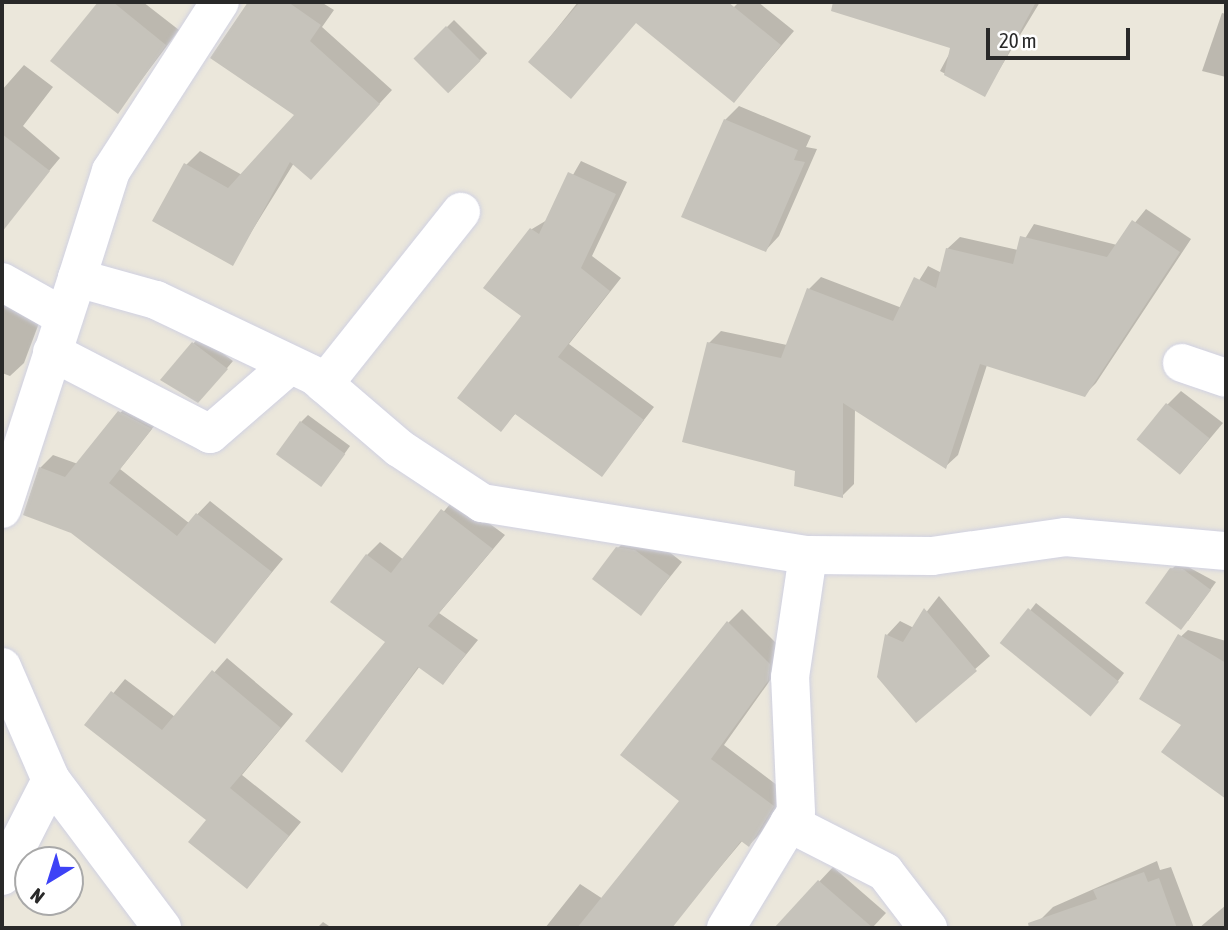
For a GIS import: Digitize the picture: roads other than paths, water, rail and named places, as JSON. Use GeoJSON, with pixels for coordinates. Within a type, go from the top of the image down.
{"type":"FeatureCollection","features":[{"type":"Feature","properties":{"kind":"street"},"geometry":{"type":"LineString","coordinates":[[2,509],[111,171],[220,2]]}},
{"type":"Feature","properties":{"kind":"street"},"geometry":{"type":"LineString","coordinates":[[324,384],[461,212]]}},
{"type":"Feature","properties":{"kind":"street"},"geometry":{"type":"LineString","coordinates":[[77,278],[156,300],[290,365],[324,384],[399,448],[482,503],[808,555],[932,556],[1065,537],[1226,551]]}},
{"type":"Feature","properties":{"kind":"street"},"geometry":{"type":"LineString","coordinates":[[2,282],[58,335],[211,434],[290,365]]}},
{"type":"Feature","properties":{"kind":"street"},"geometry":{"type":"LineString","coordinates":[[1182,363],[1226,378]]}},
{"type":"Feature","properties":{"kind":"street"},"geometry":{"type":"LineString","coordinates":[[726,928],[796,812],[798,747],[790,677],[808,555]]}},
{"type":"Feature","properties":{"kind":"street"},"geometry":{"type":"LineString","coordinates":[[2,667],[51,780],[154,925]]}},
{"type":"Feature","properties":{"kind":"street"},"geometry":{"type":"LineString","coordinates":[[2,876],[51,780]]}},
{"type":"Feature","properties":{"kind":"street"},"geometry":{"type":"LineString","coordinates":[[789,823],[885,872],[929,928]]}}]}
